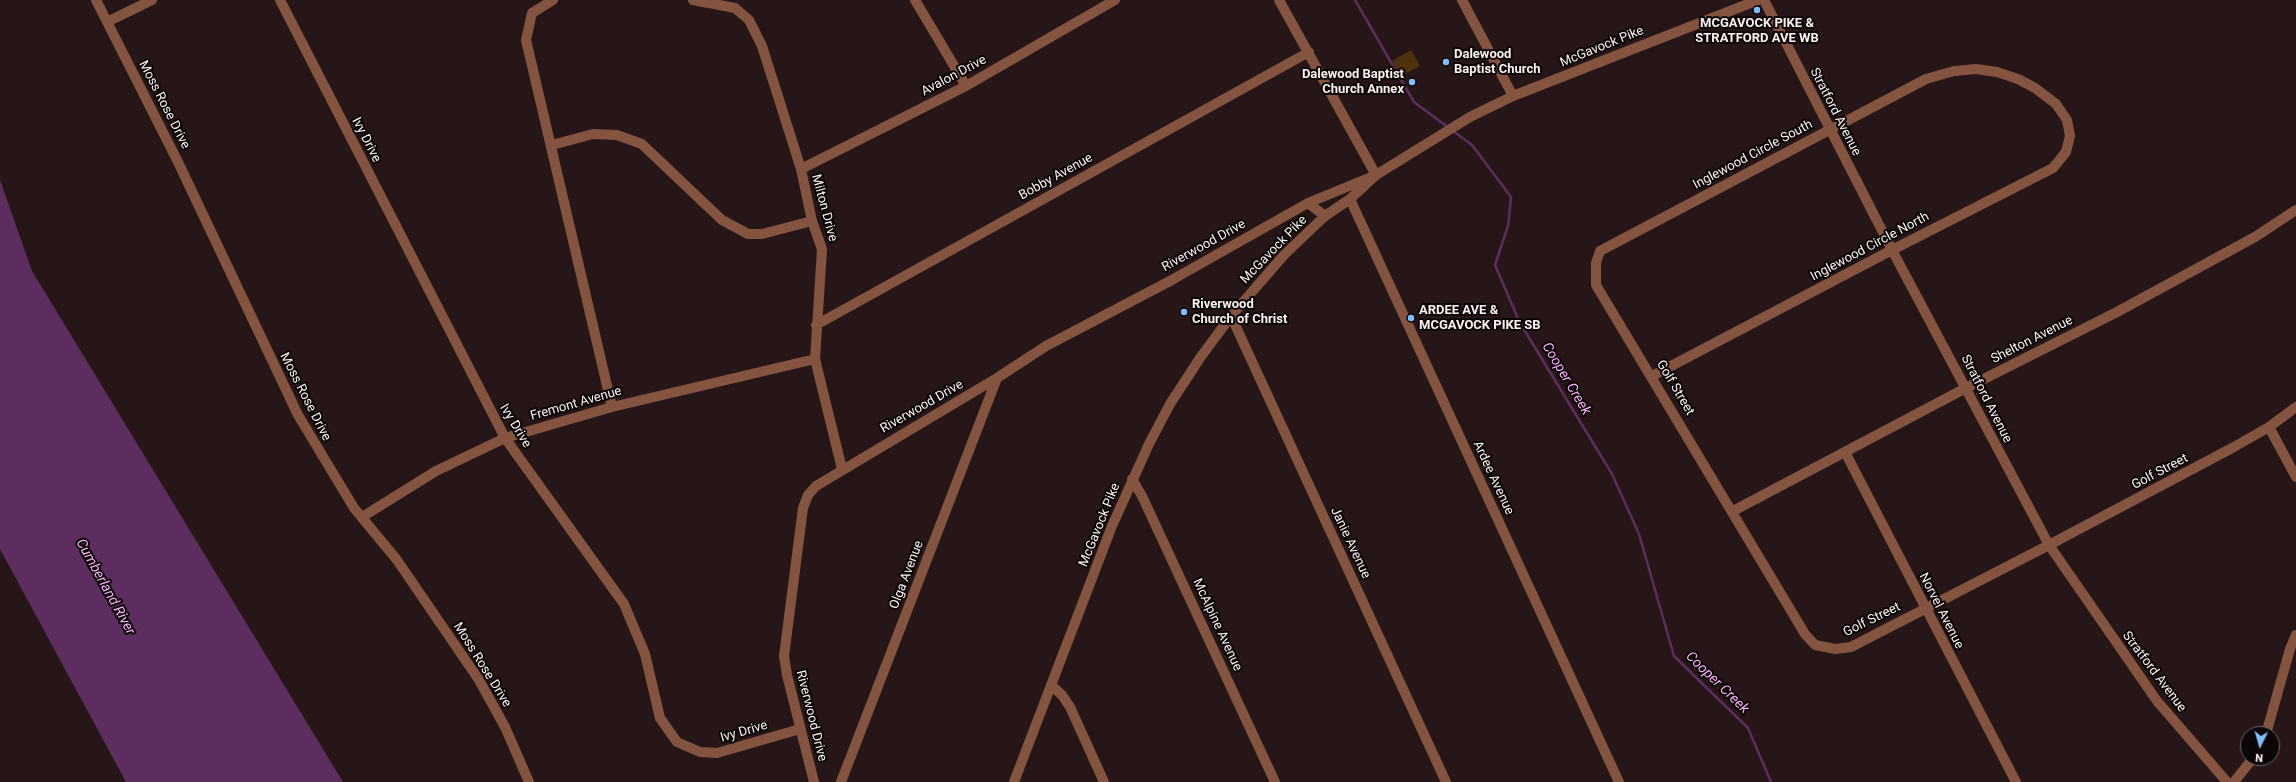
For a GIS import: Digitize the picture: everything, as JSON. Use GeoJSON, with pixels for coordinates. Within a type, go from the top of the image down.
{"type":"FeatureCollection","features":[{"type":"Feature","properties":{"kind":"street","name":"Moss Rose Drive"},"geometry":{"type":"LineString","coordinates":[[96,0],[178,162],[298,415],[322,458],[362,517],[397,560],[479,680],[505,727],[529,782]]}},
{"type":"Feature","properties":{"kind":"street"},"geometry":{"type":"LineString","coordinates":[[107,22],[152,0]]}},
{"type":"Feature","properties":{"kind":"street","name":"Ivy Drive"},"geometry":{"type":"LineString","coordinates":[[280,0],[505,438],[624,604],[645,654],[660,718],[677,742],[700,752],[717,753],[800,729]]}},
{"type":"Feature","properties":{"kind":"street"},"geometry":{"type":"LineString","coordinates":[[553,0],[532,13],[527,28],[526,40],[552,145],[612,406]]}},
{"type":"Feature","properties":{"kind":"street","name":"Milton Drive"},"geometry":{"type":"LineString","coordinates":[[693,0],[707,1],[735,8],[749,20],[762,46],[801,169],[812,221],[822,249],[815,359],[842,469]]}},
{"type":"Feature","properties":{"kind":"street"},"geometry":{"type":"LineString","coordinates":[[915,0],[966,86]]}},
{"type":"Feature","properties":{"kind":"street","name":"Avalon Drive"},"geometry":{"type":"LineString","coordinates":[[801,169],[966,86],[1116,0]]}},
{"type":"Feature","properties":{"kind":"street"},"geometry":{"type":"LineString","coordinates":[[1279,0],[1376,175]]}},
{"type":"Feature","properties":{"kind":"street"},"geometry":{"type":"LineString","coordinates":[[1462,0],[1513,96]]}},
{"type":"Feature","properties":{"kind":"street","name":"McGavock Pike"},"geometry":{"type":"LineString","coordinates":[[1014,782],[1132,479],[1170,404],[1231,316],[1284,255],[1325,216],[1350,199],[1376,175],[1470,117],[1513,96],[1758,0]]}},
{"type":"Feature","properties":{"kind":"street","name":"Stratford Avenue"},"geometry":{"type":"LineString","coordinates":[[1764,0],[1892,250],[2049,545],[2157,701],[2227,782]]}},
{"type":"Feature","properties":{"kind":"street","name":"Bobby Avenue"},"geometry":{"type":"LineString","coordinates":[[816,325],[1309,52]]}},
{"type":"Feature","properties":{"kind":"street","name":"Inglewood Circle South"},"geometry":{"type":"LineString","coordinates":[[1595,275],[1600,251],[1926,79],[1954,71],[1976,69],[1997,72],[2018,79],[2035,88],[2056,104],[2068,120]]}},
{"type":"Feature","properties":{"kind":"street","name":"Inglewood Circle North"},"geometry":{"type":"LineString","coordinates":[[1652,376],[1892,250],[2054,168],[2066,152],[2070,136],[2068,120]]}},
{"type":"Feature","properties":{"kind":"street"},"geometry":{"type":"LineString","coordinates":[[552,145],[593,134],[617,135],[642,144],[722,220],[748,234],[762,234],[812,221]]}},
{"type":"Feature","properties":{"kind":"street","name":"Riverwood Drive"},"geometry":{"type":"LineString","coordinates":[[814,782],[787,675],[784,656],[803,508],[808,495],[816,486],[842,469],[997,378],[1046,346],[1170,280],[1308,202],[1376,175]]}},
{"type":"Feature","properties":{"kind":"street","name":"Ardee Avenue"},"geometry":{"type":"LineString","coordinates":[[1338,190],[1350,199],[1619,782]]}},
{"type":"Feature","properties":{"kind":"street"},"geometry":{"type":"LineString","coordinates":[[1308,202],[1325,216]]}},
{"type":"Feature","properties":{"kind":"street","name":"Shelton Avenue"},"geometry":{"type":"LineString","coordinates":[[1733,511],[1966,388],[2138,301],[2255,237],[2296,210]]}},
{"type":"Feature","properties":{"kind":"street","name":"Golf Street"},"geometry":{"type":"LineString","coordinates":[[1595,275],[1596,285],[1733,511],[1805,634],[1815,645],[1829,648],[1850,646],[2049,545],[2269,428],[2296,407]]}},
{"type":"Feature","properties":{"kind":"street","name":"Janie Avenue"},"geometry":{"type":"LineString","coordinates":[[1231,316],[1446,782]]}},
{"type":"Feature","properties":{"kind":"street","name":"Fremont Avenue"},"geometry":{"type":"LineString","coordinates":[[362,517],[436,471],[505,438],[612,406],[815,359]]}},
{"type":"Feature","properties":{"kind":"street","name":"Olga Avenue"},"geometry":{"type":"LineString","coordinates":[[841,782],[997,378]]}},
{"type":"Feature","properties":{"kind":"street"},"geometry":{"type":"LineString","coordinates":[[2269,428],[2296,477]]}},
{"type":"Feature","properties":{"kind":"street","name":"Norvel Avenue"},"geometry":{"type":"LineString","coordinates":[[1845,452],[2016,782]]}},
{"type":"Feature","properties":{"kind":"street","name":"McAlpine Avenue"},"geometry":{"type":"LineString","coordinates":[[1132,479],[1142,496],[1275,782]]}},
{"type":"Feature","properties":{"kind":"street"},"geometry":{"type":"LineString","coordinates":[[2268,726],[2295,638]]}},
{"type":"Feature","properties":{"kind":"street"},"geometry":{"type":"LineString","coordinates":[[1051,685],[1070,707],[1104,782]]}},
{"type":"Feature","properties":{"kind":"street"},"geometry":{"type":"LineString","coordinates":[[2234,782],[2247,766]]}},
{"type":"Feature","properties":{"kind":"shaded area"},"geometry":{"type":"Polygon","coordinates":[[[1411,50],[1420,66],[1401,76],[1392,61],[1411,50]]]}},
{"type":"Feature","properties":{"kind":"water","name":"Cumberland River"},"geometry":{"type":"Polygon","coordinates":[[[0,180],[32,271],[343,782],[126,782],[0,549],[0,180]]]}},
{"type":"Feature","properties":{"kind":"waterway","name":"Cooper Creek"},"geometry":{"type":"LineString","coordinates":[[1355,0],[1414,102],[1449,128]]}},
{"type":"Feature","properties":{"kind":"waterway","name":"Cooper Creek"},"geometry":{"type":"LineString","coordinates":[[1453,131],[1472,145],[1511,197],[1508,226],[1495,265],[1520,323],[1612,474],[1639,534],[1674,656],[1748,728],[1771,782]]}},
{"type":"Feature","properties":{"kind":"place","name":"MCGAVOCK PIKE & STRATFORD AVE WB"},"geometry":{"type":"Point","coordinates":[1757,10]}},
{"type":"Feature","properties":{"kind":"place","name":"Dalewood Baptist Church"},"geometry":{"type":"Point","coordinates":[1446,62]}},
{"type":"Feature","properties":{"kind":"place","name":"Dalewood Baptist Church Annex"},"geometry":{"type":"Point","coordinates":[1412,82]}},
{"type":"Feature","properties":{"kind":"place","name":"Riverwood Church of Christ"},"geometry":{"type":"Point","coordinates":[1184,312]}},
{"type":"Feature","properties":{"kind":"place","name":"ARDEE AVE & MCGAVOCK PIKE SB"},"geometry":{"type":"Point","coordinates":[1411,318]}}]}
